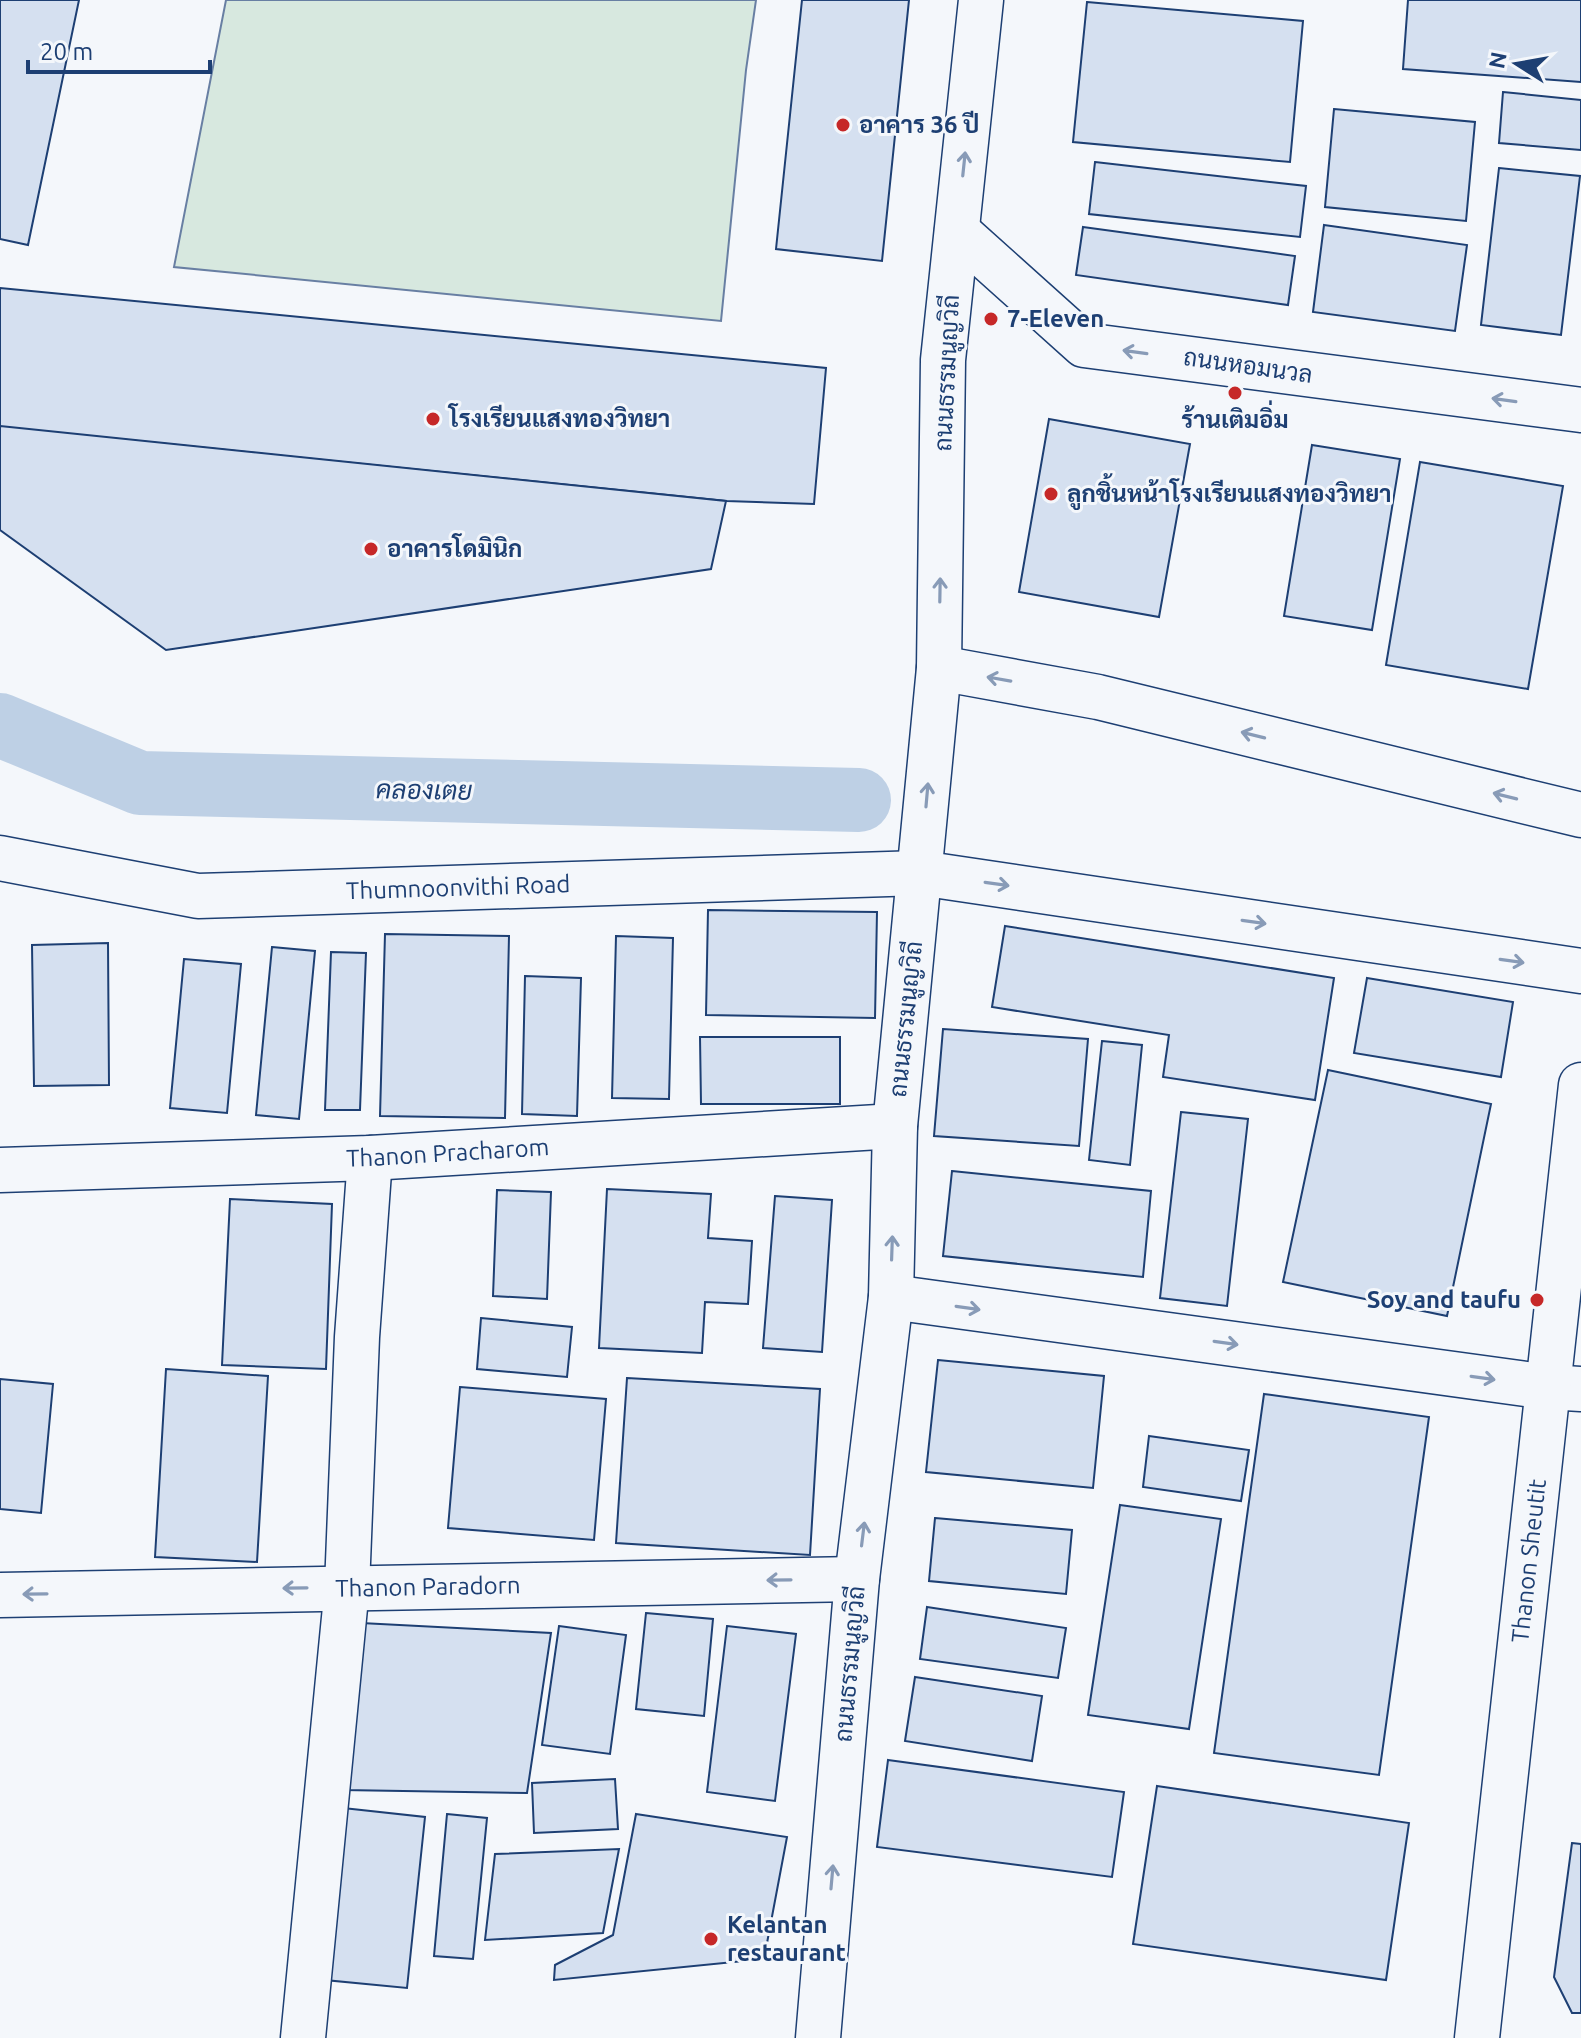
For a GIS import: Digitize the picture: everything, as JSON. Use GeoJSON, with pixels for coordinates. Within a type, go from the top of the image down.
{"type":"FeatureCollection","features":[{"type":"Feature","properties":{"kind":"street","name":"ถนนธรรมนูญวิถี"},"geometry":{"type":"LineString","coordinates":[[818,2038],[857,1579],[891,1297],[895,1126],[939,668],[943,360],[981,0]]}},
{"type":"Feature","properties":{"kind":"street","name":"ถนนหอมนวล"},"geometry":{"type":"LineString","coordinates":[[957,231],[1084,345],[1581,410]]}},
{"type":"Feature","properties":{"kind":"street"},"geometry":{"type":"LineString","coordinates":[[939,668],[1098,697],[1581,815]]}},
{"type":"Feature","properties":{"kind":"street","name":"Thumnoonvithi Road"},"geometry":{"type":"LineString","coordinates":[[0,858],[198,896],[920,873],[1581,971]]}},
{"type":"Feature","properties":{"kind":"street","name":"Thanon Sheutit"},"geometry":{"type":"LineString","coordinates":[[1477,2038],[1564,1388],[1581,1085]]}},
{"type":"Feature","properties":{"kind":"street","name":"Thanon Pracharom"},"geometry":{"type":"LineString","coordinates":[[0,1170],[370,1158],[895,1126]]}},
{"type":"Feature","properties":{"kind":"street"},"geometry":{"type":"LineString","coordinates":[[303,2038],[347,1587],[357,1337],[370,1158]]}},
{"type":"Feature","properties":{"kind":"street"},"geometry":{"type":"LineString","coordinates":[[891,1297],[1564,1388]]}},
{"type":"Feature","properties":{"kind":"street","name":"Thanon Paradorn"},"geometry":{"type":"LineString","coordinates":[[0,1595],[857,1579]]}},
{"type":"Feature","properties":{"kind":"shaded area"},"geometry":{"type":"Polygon","coordinates":[[[226,0],[756,0],[721,321],[174,267],[226,0]]]}},
{"type":"Feature","properties":{"kind":"building"},"geometry":{"type":"Polygon","coordinates":[[[0,0],[79,0],[28,245],[0,239],[0,0]]]}},
{"type":"Feature","properties":{"kind":"building","name":"อาคาร 36 ปี"},"geometry":{"type":"Polygon","coordinates":[[[802,0],[909,0],[882,261],[776,249],[802,0]]]}},
{"type":"Feature","properties":{"kind":"building"},"geometry":{"type":"Polygon","coordinates":[[[1408,0],[1581,0],[1581,82],[1403,69],[1408,0]]]}},
{"type":"Feature","properties":{"kind":"building"},"geometry":{"type":"Polygon","coordinates":[[[1087,2],[1303,21],[1290,162],[1073,142],[1087,2]]]}},
{"type":"Feature","properties":{"kind":"building"},"geometry":{"type":"Polygon","coordinates":[[[1503,92],[1581,100],[1581,150],[1499,143],[1503,92]]]}},
{"type":"Feature","properties":{"kind":"building"},"geometry":{"type":"Polygon","coordinates":[[[1334,109],[1475,122],[1466,221],[1325,207],[1334,109]]]}},
{"type":"Feature","properties":{"kind":"building"},"geometry":{"type":"Polygon","coordinates":[[[1095,162],[1306,186],[1300,237],[1089,214],[1095,162]]]}},
{"type":"Feature","properties":{"kind":"building"},"geometry":{"type":"Polygon","coordinates":[[[1499,168],[1580,176],[1561,335],[1481,325],[1499,168]]]}},
{"type":"Feature","properties":{"kind":"building"},"geometry":{"type":"Polygon","coordinates":[[[1324,225],[1467,245],[1455,331],[1313,312],[1324,225]]]}},
{"type":"Feature","properties":{"kind":"building"},"geometry":{"type":"Polygon","coordinates":[[[1083,227],[1295,256],[1288,305],[1076,275],[1083,227]]]}},
{"type":"Feature","properties":{"kind":"building"},"geometry":{"type":"Polygon","coordinates":[[[0,288],[826,368],[814,504],[726,501],[0,427],[0,288]]]}},
{"type":"Feature","properties":{"kind":"building"},"geometry":{"type":"Polygon","coordinates":[[[1049,419],[1190,444],[1159,617],[1019,592],[1049,419]]]}},
{"type":"Feature","properties":{"kind":"building","name":"อาคารโดมินิก"},"geometry":{"type":"Polygon","coordinates":[[[0,426],[726,501],[711,569],[166,650],[0,530],[0,426]]]}},
{"type":"Feature","properties":{"kind":"building"},"geometry":{"type":"Polygon","coordinates":[[[1312,445],[1400,459],[1372,630],[1284,616],[1312,445]]]}},
{"type":"Feature","properties":{"kind":"building"},"geometry":{"type":"Polygon","coordinates":[[[1420,462],[1563,486],[1528,689],[1386,665],[1420,462]]]}},
{"type":"Feature","properties":{"kind":"building"},"geometry":{"type":"Polygon","coordinates":[[[708,910],[877,912],[875,1018],[706,1015],[708,910]]]}},
{"type":"Feature","properties":{"kind":"building"},"geometry":{"type":"Polygon","coordinates":[[[1005,926],[1334,978],[1315,1100],[1163,1077],[1169,1035],[992,1007],[1005,926]]]}},
{"type":"Feature","properties":{"kind":"building"},"geometry":{"type":"Polygon","coordinates":[[[385,934],[509,936],[505,1118],[380,1116],[385,934]]]}},
{"type":"Feature","properties":{"kind":"building"},"geometry":{"type":"Polygon","coordinates":[[[616,936],[673,938],[669,1099],[612,1098],[616,936]]]}},
{"type":"Feature","properties":{"kind":"building"},"geometry":{"type":"Polygon","coordinates":[[[108,943],[109,1085],[34,1086],[32,945],[108,943]]]}},
{"type":"Feature","properties":{"kind":"building"},"geometry":{"type":"Polygon","coordinates":[[[272,947],[315,951],[299,1119],[256,1115],[272,947]]]}},
{"type":"Feature","properties":{"kind":"building"},"geometry":{"type":"Polygon","coordinates":[[[331,952],[366,953],[360,1110],[325,1110],[331,952]]]}},
{"type":"Feature","properties":{"kind":"building"},"geometry":{"type":"Polygon","coordinates":[[[184,959],[241,964],[227,1113],[170,1108],[184,959]]]}},
{"type":"Feature","properties":{"kind":"building"},"geometry":{"type":"Polygon","coordinates":[[[525,976],[581,978],[577,1116],[522,1114],[525,976]]]}},
{"type":"Feature","properties":{"kind":"building"},"geometry":{"type":"Polygon","coordinates":[[[1367,978],[1513,1002],[1501,1077],[1354,1053],[1367,978]]]}},
{"type":"Feature","properties":{"kind":"building"},"geometry":{"type":"Polygon","coordinates":[[[943,1029],[1088,1039],[1079,1146],[934,1136],[943,1029]]]}},
{"type":"Feature","properties":{"kind":"building"},"geometry":{"type":"Polygon","coordinates":[[[700,1037],[840,1037],[840,1104],[701,1104],[700,1037]]]}},
{"type":"Feature","properties":{"kind":"building"},"geometry":{"type":"Polygon","coordinates":[[[1102,1041],[1142,1045],[1130,1165],[1089,1160],[1102,1041]]]}},
{"type":"Feature","properties":{"kind":"building"},"geometry":{"type":"Polygon","coordinates":[[[1328,1070],[1491,1104],[1447,1316],[1283,1282],[1328,1070]]]}},
{"type":"Feature","properties":{"kind":"building"},"geometry":{"type":"Polygon","coordinates":[[[1181,1112],[1248,1119],[1227,1306],[1160,1298],[1181,1112]]]}},
{"type":"Feature","properties":{"kind":"building"},"geometry":{"type":"Polygon","coordinates":[[[952,1171],[1151,1191],[1143,1277],[943,1256],[952,1171]]]}},
{"type":"Feature","properties":{"kind":"building"},"geometry":{"type":"Polygon","coordinates":[[[607,1189],[711,1194],[708,1238],[752,1241],[748,1304],[705,1302],[702,1353],[599,1348],[607,1189]]]}},
{"type":"Feature","properties":{"kind":"building"},"geometry":{"type":"Polygon","coordinates":[[[497,1190],[551,1192],[547,1299],[493,1296],[497,1190]]]}},
{"type":"Feature","properties":{"kind":"building"},"geometry":{"type":"Polygon","coordinates":[[[775,1196],[832,1200],[822,1352],[763,1348],[775,1196]]]}},
{"type":"Feature","properties":{"kind":"building"},"geometry":{"type":"Polygon","coordinates":[[[230,1199],[332,1204],[326,1369],[222,1365],[230,1199]]]}},
{"type":"Feature","properties":{"kind":"building"},"geometry":{"type":"Polygon","coordinates":[[[481,1318],[572,1327],[567,1377],[477,1369],[481,1318]]]}},
{"type":"Feature","properties":{"kind":"building"},"geometry":{"type":"Polygon","coordinates":[[[938,1360],[1104,1376],[1093,1488],[926,1472],[938,1360]]]}},
{"type":"Feature","properties":{"kind":"building"},"geometry":{"type":"Polygon","coordinates":[[[166,1369],[268,1376],[257,1562],[155,1557],[166,1369]]]}},
{"type":"Feature","properties":{"kind":"building"},"geometry":{"type":"Polygon","coordinates":[[[627,1378],[820,1389],[810,1555],[616,1543],[627,1378]]]}},
{"type":"Feature","properties":{"kind":"building"},"geometry":{"type":"Polygon","coordinates":[[[0,1379],[53,1384],[41,1513],[0,1509],[0,1379]]]}},
{"type":"Feature","properties":{"kind":"building"},"geometry":{"type":"Polygon","coordinates":[[[460,1387],[606,1399],[594,1540],[448,1528],[460,1387]]]}},
{"type":"Feature","properties":{"kind":"building"},"geometry":{"type":"Polygon","coordinates":[[[1264,1394],[1429,1417],[1379,1775],[1214,1753],[1264,1394]]]}},
{"type":"Feature","properties":{"kind":"building"},"geometry":{"type":"Polygon","coordinates":[[[1149,1436],[1249,1450],[1241,1501],[1143,1487],[1149,1436]]]}},
{"type":"Feature","properties":{"kind":"building"},"geometry":{"type":"Polygon","coordinates":[[[1120,1505],[1221,1519],[1189,1729],[1088,1715],[1120,1505]]]}},
{"type":"Feature","properties":{"kind":"building"},"geometry":{"type":"Polygon","coordinates":[[[935,1518],[1072,1530],[1066,1594],[929,1581],[935,1518]]]}},
{"type":"Feature","properties":{"kind":"building"},"geometry":{"type":"Polygon","coordinates":[[[927,1607],[1066,1628],[1058,1678],[920,1659],[927,1607]]]}},
{"type":"Feature","properties":{"kind":"building"},"geometry":{"type":"Polygon","coordinates":[[[646,1613],[713,1619],[704,1716],[636,1709],[646,1613]]]}},
{"type":"Feature","properties":{"kind":"building"},"geometry":{"type":"Polygon","coordinates":[[[361,1623],[551,1633],[527,1793],[343,1790],[361,1623]]]}},
{"type":"Feature","properties":{"kind":"building"},"geometry":{"type":"Polygon","coordinates":[[[559,1626],[626,1635],[610,1754],[542,1745],[559,1626]]]}},
{"type":"Feature","properties":{"kind":"building"},"geometry":{"type":"Polygon","coordinates":[[[727,1626],[796,1634],[775,1801],[707,1792],[727,1626]]]}},
{"type":"Feature","properties":{"kind":"building"},"geometry":{"type":"Polygon","coordinates":[[[915,1677],[1042,1696],[1032,1761],[905,1741],[915,1677]]]}},
{"type":"Feature","properties":{"kind":"building"},"geometry":{"type":"Polygon","coordinates":[[[888,1760],[1124,1792],[1112,1877],[877,1847],[888,1760]]]}},
{"type":"Feature","properties":{"kind":"building"},"geometry":{"type":"Polygon","coordinates":[[[615,1779],[618,1829],[534,1833],[532,1783],[615,1779]]]}},
{"type":"Feature","properties":{"kind":"building"},"geometry":{"type":"Polygon","coordinates":[[[1157,1786],[1409,1823],[1386,1980],[1133,1944],[1157,1786]]]}},
{"type":"Feature","properties":{"kind":"building"},"geometry":{"type":"Polygon","coordinates":[[[343,1808],[425,1817],[407,1988],[325,1980],[343,1808]]]}},
{"type":"Feature","properties":{"kind":"building"},"geometry":{"type":"Polygon","coordinates":[[[447,1814],[487,1818],[473,1959],[434,1956],[447,1814]]]}},
{"type":"Feature","properties":{"kind":"building"},"geometry":{"type":"Polygon","coordinates":[[[636,1814],[787,1837],[764,1959],[554,1980],[555,1965],[613,1935],[636,1814]]]}},
{"type":"Feature","properties":{"kind":"building"},"geometry":{"type":"Polygon","coordinates":[[[1572,1843],[1581,1844],[1581,2013],[1572,2013],[1554,1977],[1572,1843]]]}},
{"type":"Feature","properties":{"kind":"building"},"geometry":{"type":"Polygon","coordinates":[[[619,1849],[603,1933],[485,1940],[495,1854],[619,1849]]]}},
{"type":"Feature","properties":{"kind":"waterway","name":"คลองเตย"},"geometry":{"type":"LineString","coordinates":[[0,725],[140,783],[859,800]]}},
{"type":"Feature","properties":{"kind":"place","name":"อาคาร 36 ปี"},"geometry":{"type":"Point","coordinates":[843,125]}},
{"type":"Feature","properties":{"kind":"place","name":"7-Eleven"},"geometry":{"type":"Point","coordinates":[991,319]}},
{"type":"Feature","properties":{"kind":"place","name":"ร้านเติมอิ่ม"},"geometry":{"type":"Point","coordinates":[1235,393]}},
{"type":"Feature","properties":{"kind":"place","name":"โรงเรียนแสงทองวิทยา"},"geometry":{"type":"Point","coordinates":[433,419]}},
{"type":"Feature","properties":{"kind":"place","name":"ลูกชิ้นหน้าโรงเรียนแสงทองวิทยา"},"geometry":{"type":"Point","coordinates":[1051,494]}},
{"type":"Feature","properties":{"kind":"place","name":"อาคารโดมินิก"},"geometry":{"type":"Point","coordinates":[371,549]}},
{"type":"Feature","properties":{"kind":"place","name":"Soy and taufu"},"geometry":{"type":"Point","coordinates":[1537,1300]}},
{"type":"Feature","properties":{"kind":"place","name":"Kelantan restaurant"},"geometry":{"type":"Point","coordinates":[711,1939]}}]}
